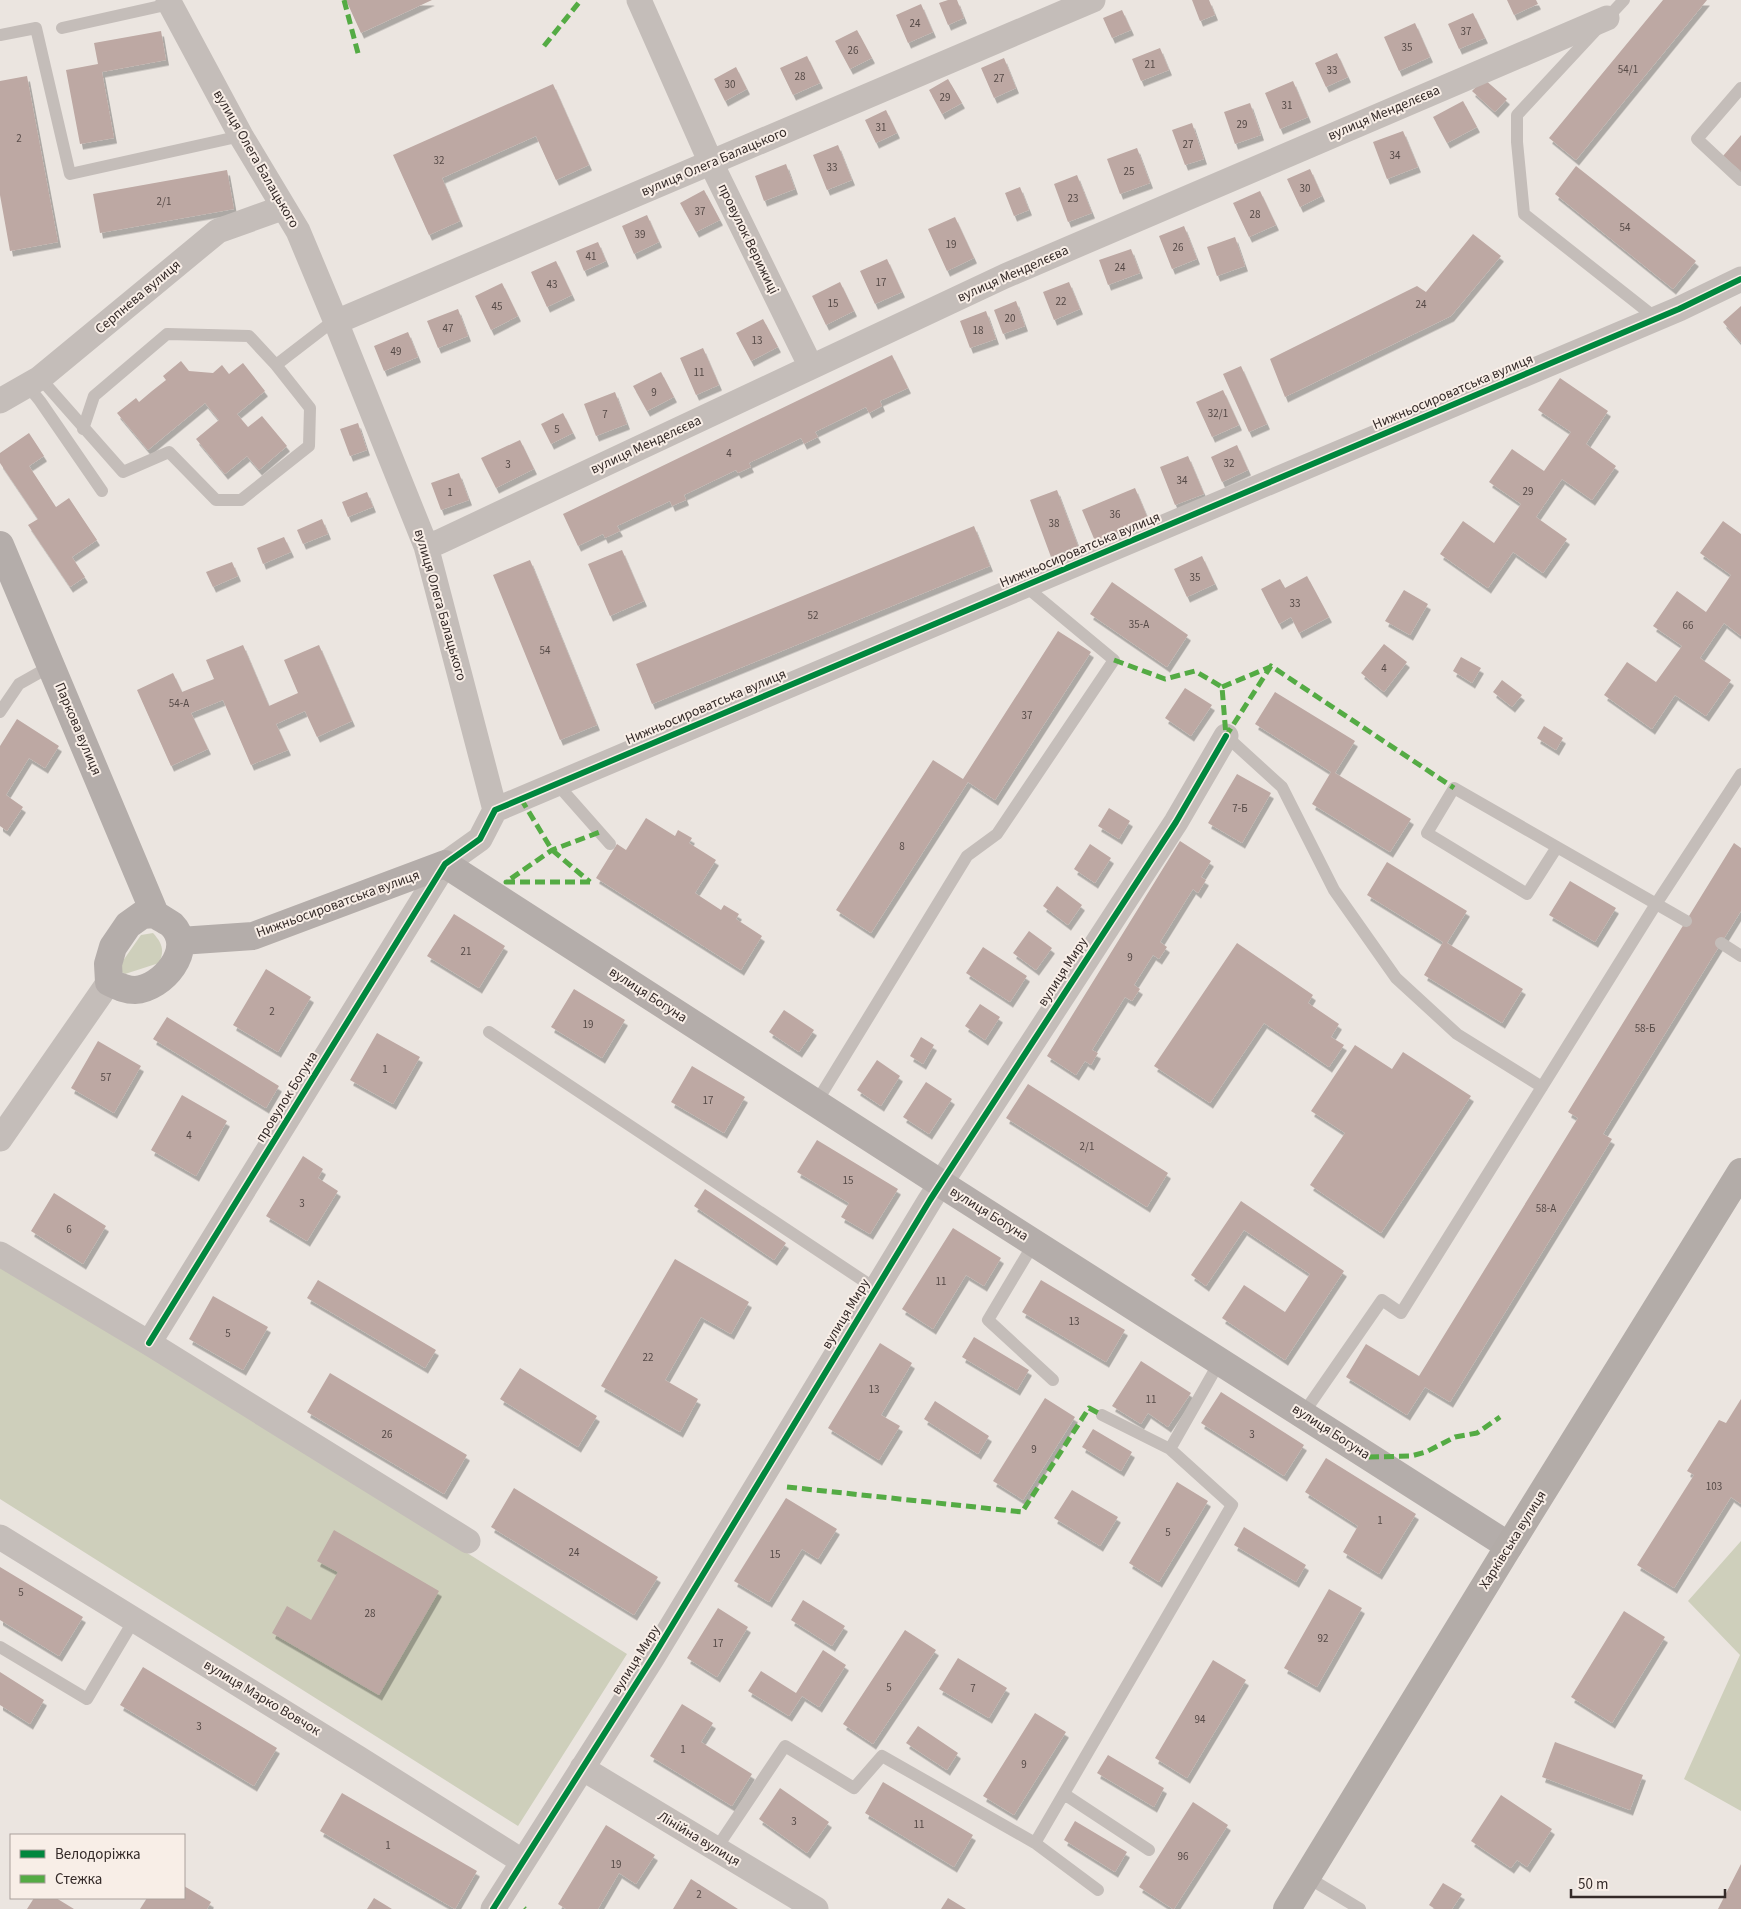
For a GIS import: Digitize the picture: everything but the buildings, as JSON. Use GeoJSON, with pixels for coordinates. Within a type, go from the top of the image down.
{"type":"FeatureCollection","features":[{"type":"Feature","properties":{"kind":"main road","name":"Паркова вулиця"},"geometry":{"type":"LineString","coordinates":[[0,544],[155,914]]}},
{"type":"Feature","properties":{"kind":"main road","name":"вулиця Богуна"},"geometry":{"type":"LineString","coordinates":[[446,864],[940,1183],[1509,1546]]}},
{"type":"Feature","properties":{"kind":"main road","name":"Нижньосироватська вулиця"},"geometry":{"type":"LineString","coordinates":[[180,941],[252,936],[446,864]]}},
{"type":"Feature","properties":{"kind":"main road"},"geometry":{"type":"LineString","coordinates":[[155,914],[173,926],[180,941],[176,961],[164,976],[153,985],[137,990],[122,988],[109,982],[108,964],[113,947],[128,925],[142,915],[155,914]]}},
{"type":"Feature","properties":{"kind":"main road","name":"Харківська вулиця"},"geometry":{"type":"LineString","coordinates":[[1287,1909],[1741,1172]]}},
{"type":"Feature","properties":{"kind":"street","name":"провулок Верижиці"},"geometry":{"type":"LineString","coordinates":[[639,0],[710,163],[811,367]]}},
{"type":"Feature","properties":{"kind":"street","name":"вулиця Олега Балацького"},"geometry":{"type":"LineString","coordinates":[[336,322],[1093,0]]}},
{"type":"Feature","properties":{"kind":"street","name":"вулиця Олега Балацького"},"geometry":{"type":"LineString","coordinates":[[169,2],[241,136],[282,208],[298,231],[336,322],[426,546],[495,810]]}},
{"type":"Feature","properties":{"kind":"street","name":"вулиця Менделєєва"},"geometry":{"type":"LineString","coordinates":[[426,546],[439,542],[1004,276],[1607,18]]}},
{"type":"Feature","properties":{"kind":"street","name":"Серпнева вулиця"},"geometry":{"type":"LineString","coordinates":[[0,401],[33,382],[218,231],[282,208]]}},
{"type":"Feature","properties":{"kind":"street","name":"Нижньосироватська вулиця"},"geometry":{"type":"LineString","coordinates":[[446,864],[480,839],[495,810],[1658,319],[1741,279]]}},
{"type":"Feature","properties":{"kind":"street","name":"вулиця Миру"},"geometry":{"type":"LineString","coordinates":[[493,1909],[653,1657],[940,1183],[1176,822],[1226,736]]}},
{"type":"Feature","properties":{"kind":"street","name":"провулок Богуна"},"geometry":{"type":"LineString","coordinates":[[149,1343],[446,864]]}},
{"type":"Feature","properties":{"kind":"street"},"geometry":{"type":"LineString","coordinates":[[0,1139],[109,982]]}},
{"type":"Feature","properties":{"kind":"street"},"geometry":{"type":"LineString","coordinates":[[0,1254],[149,1343],[468,1541]]}},
{"type":"Feature","properties":{"kind":"street","name":"вулиця Марко Вовчок"},"geometry":{"type":"LineString","coordinates":[[0,1537],[350,1752],[522,1861]]}},
{"type":"Feature","properties":{"kind":"street","name":"Лінійна вулиця"},"geometry":{"type":"LineString","coordinates":[[582,1768],[816,1909]]}},
{"type":"Feature","properties":{"kind":"lane"},"geometry":{"type":"LineString","coordinates":[[1624,0],[1517,115],[1517,142],[1524,214],[1658,319]]}},
{"type":"Feature","properties":{"kind":"lane"},"geometry":{"type":"LineString","coordinates":[[62,28],[169,2]]}},
{"type":"Feature","properties":{"kind":"lane"},"geometry":{"type":"LineString","coordinates":[[0,35],[36,28],[70,174],[241,136]]}},
{"type":"Feature","properties":{"kind":"lane"},"geometry":{"type":"LineString","coordinates":[[1741,88],[1697,139],[1741,180]]}},
{"type":"Feature","properties":{"kind":"lane"},"geometry":{"type":"LineString","coordinates":[[276,365],[328,325],[336,322]]}},
{"type":"Feature","properties":{"kind":"lane"},"geometry":{"type":"LineString","coordinates":[[33,382],[83,429],[123,472],[169,452],[216,500],[241,500],[309,446],[310,408],[276,365],[249,336],[168,334],[94,396],[83,429]]}},
{"type":"Feature","properties":{"kind":"lane"},"geometry":{"type":"LineString","coordinates":[[33,382],[40,401],[102,491]]}},
{"type":"Feature","properties":{"kind":"lane"},"geometry":{"type":"LineString","coordinates":[[816,1103],[967,856],[997,834],[1114,660],[1025,586]]}},
{"type":"Feature","properties":{"kind":"lane"},"geometry":{"type":"LineString","coordinates":[[0,712],[19,684],[51,666]]}},
{"type":"Feature","properties":{"kind":"lane"},"geometry":{"type":"LineString","coordinates":[[1226,736],[1282,786],[1334,890],[1396,978],[1457,1034],[1542,1087]]}},
{"type":"Feature","properties":{"kind":"lane"},"geometry":{"type":"LineString","coordinates":[[1303,1414],[1382,1300],[1402,1313],[1656,904],[1741,774]]}},
{"type":"Feature","properties":{"kind":"lane"},"geometry":{"type":"LineString","coordinates":[[557,784],[610,844]]}},
{"type":"Feature","properties":{"kind":"lane"},"geometry":{"type":"LineString","coordinates":[[1556,846],[1527,894],[1427,833],[1454,788],[1556,846],[1686,921]]}},
{"type":"Feature","properties":{"kind":"lane"},"geometry":{"type":"LineString","coordinates":[[1721,943],[1741,956]]}},
{"type":"Feature","properties":{"kind":"lane"},"geometry":{"type":"LineString","coordinates":[[489,1032],[876,1289]]}},
{"type":"Feature","properties":{"kind":"lane"},"geometry":{"type":"LineString","coordinates":[[1034,1242],[988,1320],[1053,1380]]}},
{"type":"Feature","properties":{"kind":"lane"},"geometry":{"type":"LineString","coordinates":[[1170,1449],[1220,1361]]}},
{"type":"Feature","properties":{"kind":"lane"},"geometry":{"type":"LineString","coordinates":[[1036,1843],[1232,1505],[1170,1449],[1102,1415]]}},
{"type":"Feature","properties":{"kind":"lane"},"geometry":{"type":"LineString","coordinates":[[0,1647],[87,1699],[134,1620]]}},
{"type":"Feature","properties":{"kind":"lane"},"geometry":{"type":"LineString","coordinates":[[716,1849],[785,1746],[854,1788],[882,1756],[1036,1843],[1098,1890]]}},
{"type":"Feature","properties":{"kind":"lane"},"geometry":{"type":"LineString","coordinates":[[1064,1794],[1149,1850]]}},
{"type":"Feature","properties":{"kind":"lane"},"geometry":{"type":"LineString","coordinates":[[1307,1877],[1360,1909]]}},
{"type":"Feature","properties":{"kind":"green space"},"geometry":{"type":"Polygon","coordinates":[[[153,933],[162,947],[159,963],[125,974],[120,971],[120,965],[141,935],[153,933]]]}},
{"type":"Feature","properties":{"kind":"green space"},"geometry":{"type":"Polygon","coordinates":[[[0,1258],[627,1654],[518,1826],[0,1499],[0,1258]]]}},
{"type":"Feature","properties":{"kind":"green space"},"geometry":{"type":"Polygon","coordinates":[[[1741,1541],[1741,1811],[1684,1779],[1740,1655],[1688,1601],[1741,1541]]]}},
{"type":"Feature","properties":{"kind":"marked path"},"geometry":{"type":"LineString","coordinates":[[344,0],[359,57]]}},
{"type":"Feature","properties":{"kind":"marked path"},"geometry":{"type":"LineString","coordinates":[[544,46],[581,0]]}},
{"type":"Feature","properties":{"kind":"marked path"},"geometry":{"type":"LineString","coordinates":[[1114,660],[1165,679],[1195,671],[1222,687],[1226,736],[1271,666],[1454,788]]}},
{"type":"Feature","properties":{"kind":"marked path"},"geometry":{"type":"LineString","coordinates":[[1222,687],[1270,667]]}},
{"type":"Feature","properties":{"kind":"marked path"},"geometry":{"type":"LineString","coordinates":[[521,799],[552,850],[590,882]]}},
{"type":"Feature","properties":{"kind":"marked path"},"geometry":{"type":"LineString","coordinates":[[590,882],[506,882],[552,850],[600,832]]}},
{"type":"Feature","properties":{"kind":"marked path"},"geometry":{"type":"LineString","coordinates":[[787,1487],[1022,1512],[1089,1408],[1102,1415]]}},
{"type":"Feature","properties":{"kind":"marked path"},"geometry":{"type":"LineString","coordinates":[[1369,1457],[1411,1456],[1426,1452],[1455,1437],[1477,1433],[1500,1417]]}},
{"type":"Feature","properties":{"kind":"cycle path"},"geometry":{"type":"LineString","coordinates":[[149,1343],[445,864],[480,839],[495,810],[1679,309],[1741,279]]}},
{"type":"Feature","properties":{"kind":"cycle path"},"geometry":{"type":"LineString","coordinates":[[493,1909],[653,1657],[930,1200],[1176,822],[1226,736]]}}]}
